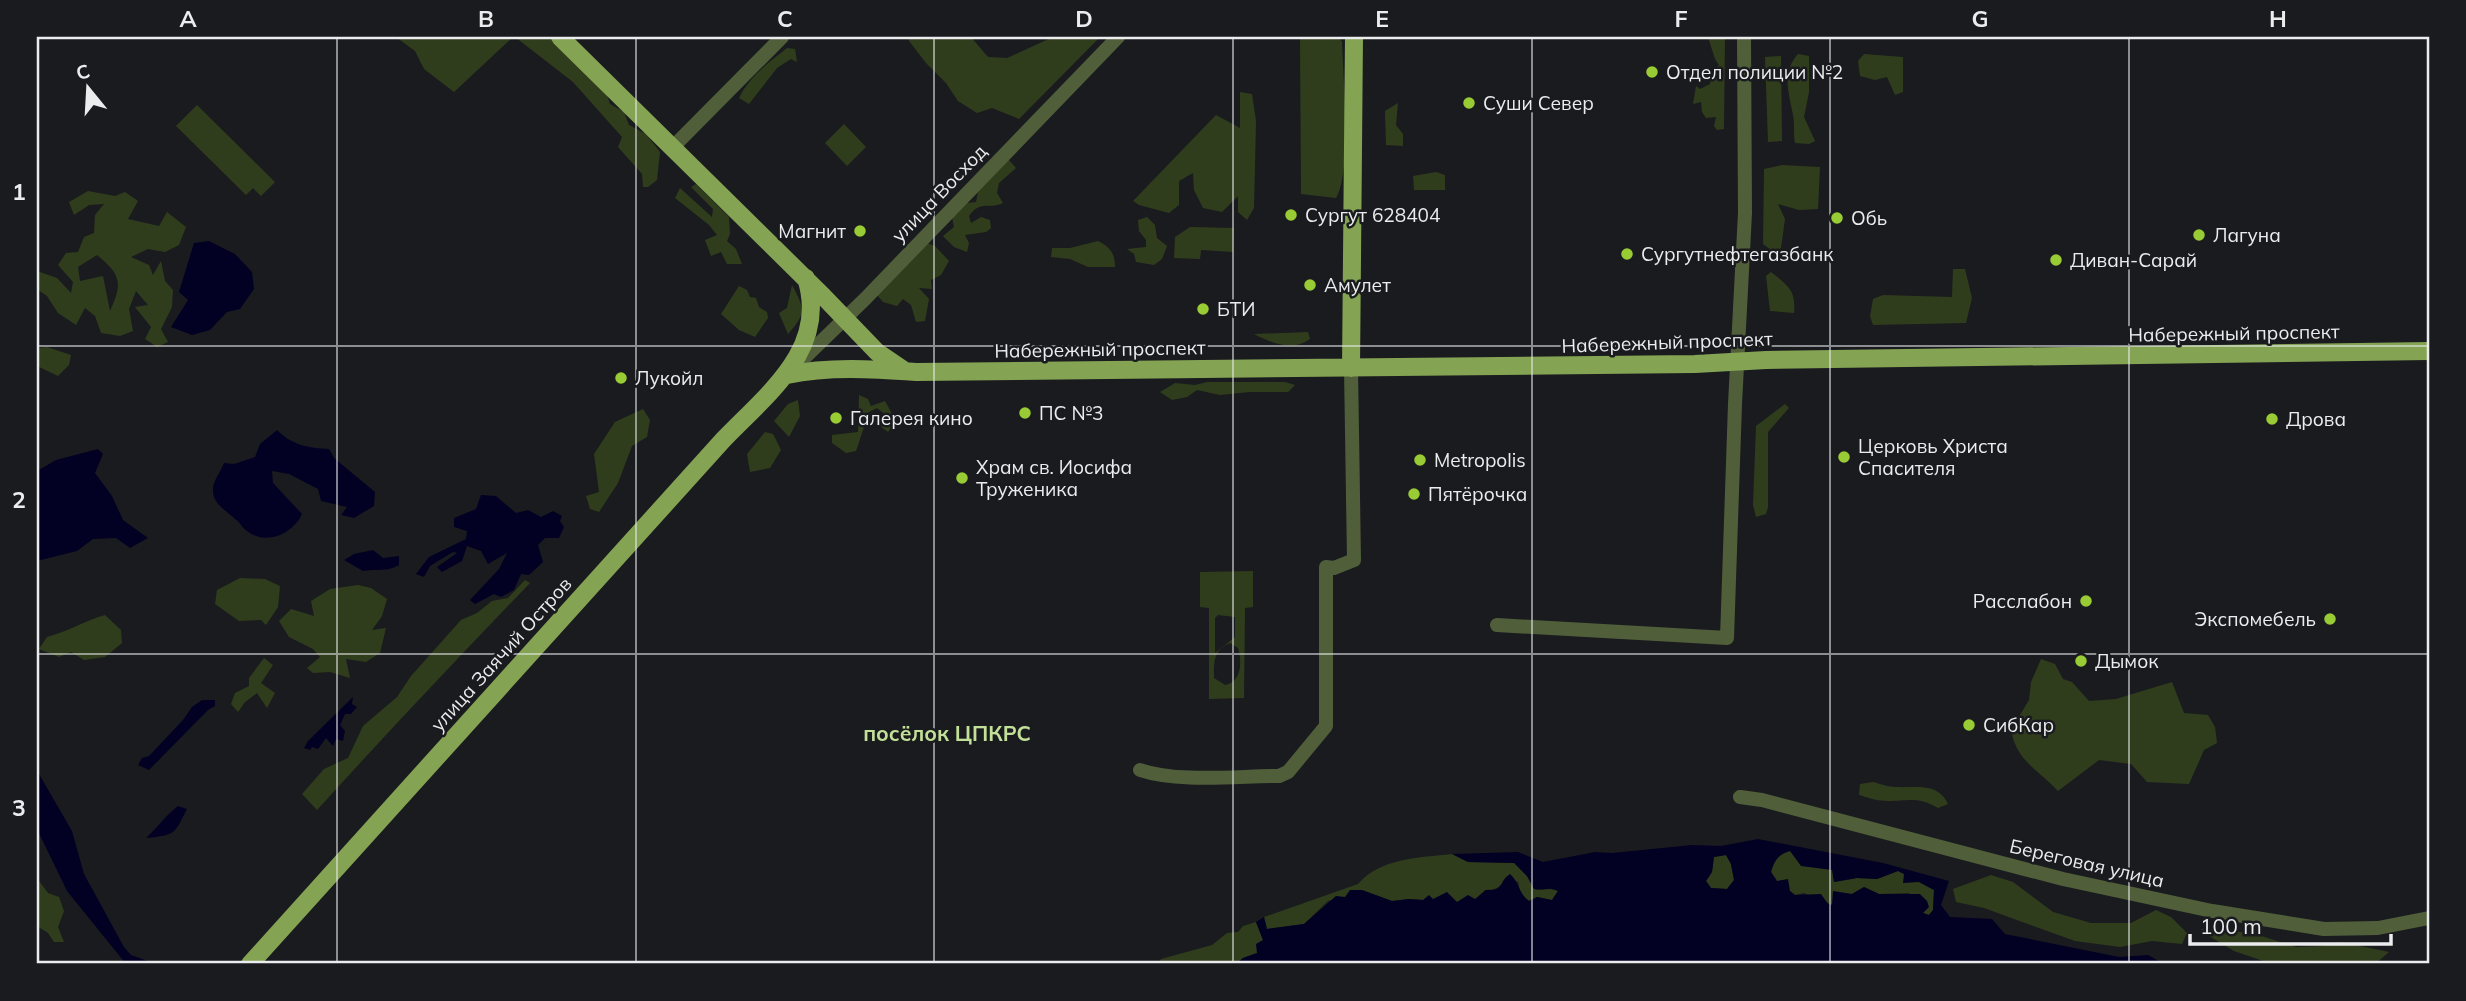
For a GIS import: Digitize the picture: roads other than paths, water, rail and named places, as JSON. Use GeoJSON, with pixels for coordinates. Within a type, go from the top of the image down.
{"type":"FeatureCollection","features":[{"type":"Feature","properties":{"kind":"main road"},"geometry":{"type":"LineString","coordinates":[[560,37],[806,278],[877,352],[905,371]]}},
{"type":"Feature","properties":{"kind":"main road"},"geometry":{"type":"LineString","coordinates":[[1351,368],[1354,37]]}},
{"type":"Feature","properties":{"kind":"main road","name":"улица Заячий Остров"},"geometry":{"type":"LineString","coordinates":[[250,964],[714,450],[787,375],[807,338],[811,323],[813,310],[806,278]]}},
{"type":"Feature","properties":{"kind":"main road","name":"Набережный проспект"},"geometry":{"type":"LineString","coordinates":[[787,375],[804,371],[833,370],[1695,364],[2429,351]]}},
{"type":"Feature","properties":{"kind":"street"},"geometry":{"type":"LineString","coordinates":[[672,148],[782,37]]}},
{"type":"Feature","properties":{"kind":"street","name":"улица Восход"},"geometry":{"type":"LineString","coordinates":[[787,375],[866,299],[1118,37]]}},
{"type":"Feature","properties":{"kind":"street"},"geometry":{"type":"LineString","coordinates":[[1497,625],[1727,638],[1745,213],[1744,37]]}},
{"type":"Feature","properties":{"kind":"street"},"geometry":{"type":"LineString","coordinates":[[1139,770],[1152,774],[1191,776],[1279,776],[1288,772],[1326,726],[1326,567],[1334,568],[1354,560],[1351,368]]}},
{"type":"Feature","properties":{"kind":"street","name":"Береговая улица"},"geometry":{"type":"LineString","coordinates":[[1740,797],[1762,800],[2063,879],[2212,911],[2324,929],[2378,929],[2429,918]]}},
{"type":"Feature","properties":{"kind":"water"},"geometry":{"type":"Polygon","coordinates":[[[209,241],[235,254],[252,272],[254,289],[240,309],[227,312],[210,330],[192,335],[171,327],[188,300],[179,292],[194,243],[209,241]]]}},
{"type":"Feature","properties":{"kind":"water"},"geometry":{"type":"Polygon","coordinates":[[[277,430],[301,445],[329,449],[334,458],[375,492],[374,506],[354,518],[341,515],[347,507],[321,501],[318,489],[289,474],[272,471],[273,483],[302,514],[292,527],[278,536],[262,537],[245,530],[217,503],[213,494],[214,483],[224,463],[234,464],[255,457],[260,444],[277,430]]]}},
{"type":"Feature","properties":{"kind":"water"},"geometry":{"type":"Polygon","coordinates":[[[98,449],[103,454],[95,473],[112,496],[123,520],[148,538],[130,548],[116,538],[93,539],[77,551],[37,561],[37,471],[56,460],[98,449]]]}},
{"type":"Feature","properties":{"kind":"water"},"geometry":{"type":"Polygon","coordinates":[[[481,495],[496,496],[516,513],[528,510],[541,517],[553,511],[562,516],[560,521],[564,527],[559,538],[545,538],[538,545],[543,562],[529,575],[521,574],[514,590],[501,597],[494,594],[475,604],[470,600],[499,569],[507,553],[488,564],[481,551],[467,546],[462,561],[442,572],[437,567],[457,553],[453,552],[430,566],[424,577],[416,574],[429,557],[466,539],[467,531],[454,527],[454,518],[476,509],[481,495]]]}},
{"type":"Feature","properties":{"kind":"water"},"geometry":{"type":"Polygon","coordinates":[[[373,550],[383,558],[399,556],[399,565],[385,570],[363,571],[344,560],[354,554],[373,550]]]}},
{"type":"Feature","properties":{"kind":"water"},"geometry":{"type":"Polygon","coordinates":[[[353,697],[352,704],[357,707],[351,714],[345,714],[340,725],[345,731],[343,741],[336,739],[333,746],[326,738],[318,749],[304,748],[308,741],[353,697]]]}},
{"type":"Feature","properties":{"kind":"water"},"geometry":{"type":"Polygon","coordinates":[[[202,700],[215,700],[215,706],[149,770],[138,765],[142,758],[149,756],[183,720],[192,707],[202,700]]]}},
{"type":"Feature","properties":{"kind":"water"},"geometry":{"type":"Polygon","coordinates":[[[37,765],[39,774],[72,831],[84,874],[124,947],[131,955],[156,964],[126,964],[67,891],[37,829],[37,765]]]}},
{"type":"Feature","properties":{"kind":"water"},"geometry":{"type":"Polygon","coordinates":[[[178,806],[187,809],[173,832],[146,838],[169,814],[178,806]]]}},
{"type":"Feature","properties":{"kind":"water"},"geometry":{"type":"Polygon","coordinates":[[[1758,839],[1883,863],[1949,881],[1941,905],[1950,917],[1992,919],[2005,934],[2119,957],[2148,955],[2164,964],[1236,964],[1257,953],[1256,944],[1263,940],[1256,922],[1264,917],[1267,929],[1304,924],[1336,896],[1345,897],[1350,890],[1362,890],[1392,901],[1423,900],[1429,895],[1433,899],[1447,892],[1457,902],[1468,895],[1475,899],[1486,890],[1496,889],[1510,874],[1529,901],[1537,897],[1552,900],[1558,891],[1534,889],[1527,876],[1514,863],[1468,862],[1452,854],[1518,852],[1543,862],[1595,852],[1612,853],[1692,845],[1721,846],[1758,839]],[[1790,851],[1777,858],[1771,872],[1777,881],[1788,879],[1790,891],[1795,895],[1821,894],[1828,904],[1832,905],[1833,891],[1852,894],[1864,887],[1879,894],[1920,894],[1929,907],[1923,913],[1929,915],[1933,910],[1934,890],[1919,882],[1903,883],[1904,874],[1898,871],[1877,879],[1857,878],[1834,882],[1832,870],[1801,866],[1790,851]],[[1726,855],[1714,857],[1712,872],[1706,881],[1711,888],[1727,889],[1734,880],[1726,855]]]}},
{"type":"Feature","properties":{"kind":"place","name":"Отдел полиции №2"},"geometry":{"type":"Point","coordinates":[1652,72]}},
{"type":"Feature","properties":{"kind":"place","name":"Суши Север"},"geometry":{"type":"Point","coordinates":[1469,103]}},
{"type":"Feature","properties":{"kind":"place","name":"Сургут 628404"},"geometry":{"type":"Point","coordinates":[1291,215]}},
{"type":"Feature","properties":{"kind":"place","name":"Обь"},"geometry":{"type":"Point","coordinates":[1837,218]}},
{"type":"Feature","properties":{"kind":"place","name":"Магнит"},"geometry":{"type":"Point","coordinates":[860,231]}},
{"type":"Feature","properties":{"kind":"place","name":"Лагуна"},"geometry":{"type":"Point","coordinates":[2199,235]}},
{"type":"Feature","properties":{"kind":"place","name":"Сургутнефтегазбанк"},"geometry":{"type":"Point","coordinates":[1627,254]}},
{"type":"Feature","properties":{"kind":"place","name":"Диван-Сарай"},"geometry":{"type":"Point","coordinates":[2056,260]}},
{"type":"Feature","properties":{"kind":"place","name":"Амулет"},"geometry":{"type":"Point","coordinates":[1310,285]}},
{"type":"Feature","properties":{"kind":"place","name":"БТИ"},"geometry":{"type":"Point","coordinates":[1203,309]}},
{"type":"Feature","properties":{"kind":"place","name":"Лукойл"},"geometry":{"type":"Point","coordinates":[621,378]}},
{"type":"Feature","properties":{"kind":"place","name":"ПС №3"},"geometry":{"type":"Point","coordinates":[1025,413]}},
{"type":"Feature","properties":{"kind":"place","name":"Галерея кино"},"geometry":{"type":"Point","coordinates":[836,418]}},
{"type":"Feature","properties":{"kind":"place","name":"Дрова"},"geometry":{"type":"Point","coordinates":[2272,419]}},
{"type":"Feature","properties":{"kind":"place","name":"Церковь Христа Спасителя"},"geometry":{"type":"Point","coordinates":[1844,457]}},
{"type":"Feature","properties":{"kind":"place","name":"Metropolis"},"geometry":{"type":"Point","coordinates":[1420,460]}},
{"type":"Feature","properties":{"kind":"place","name":"Храм св. Иосифа Труженика"},"geometry":{"type":"Point","coordinates":[962,478]}},
{"type":"Feature","properties":{"kind":"place","name":"Пятёрочка"},"geometry":{"type":"Point","coordinates":[1414,494]}},
{"type":"Feature","properties":{"kind":"place","name":"Расслабон"},"geometry":{"type":"Point","coordinates":[2086,601]}},
{"type":"Feature","properties":{"kind":"place","name":"Экспомебель"},"geometry":{"type":"Point","coordinates":[2330,619]}},
{"type":"Feature","properties":{"kind":"place","name":"Дымок"},"geometry":{"type":"Point","coordinates":[2081,661]}},
{"type":"Feature","properties":{"kind":"place","name":"СибКар"},"geometry":{"type":"Point","coordinates":[1969,725]}},
{"type":"Feature","properties":{"kind":"district","name":"посёлок ЦПКРС"},"geometry":{"type":"Point","coordinates":[947,734]}}]}
